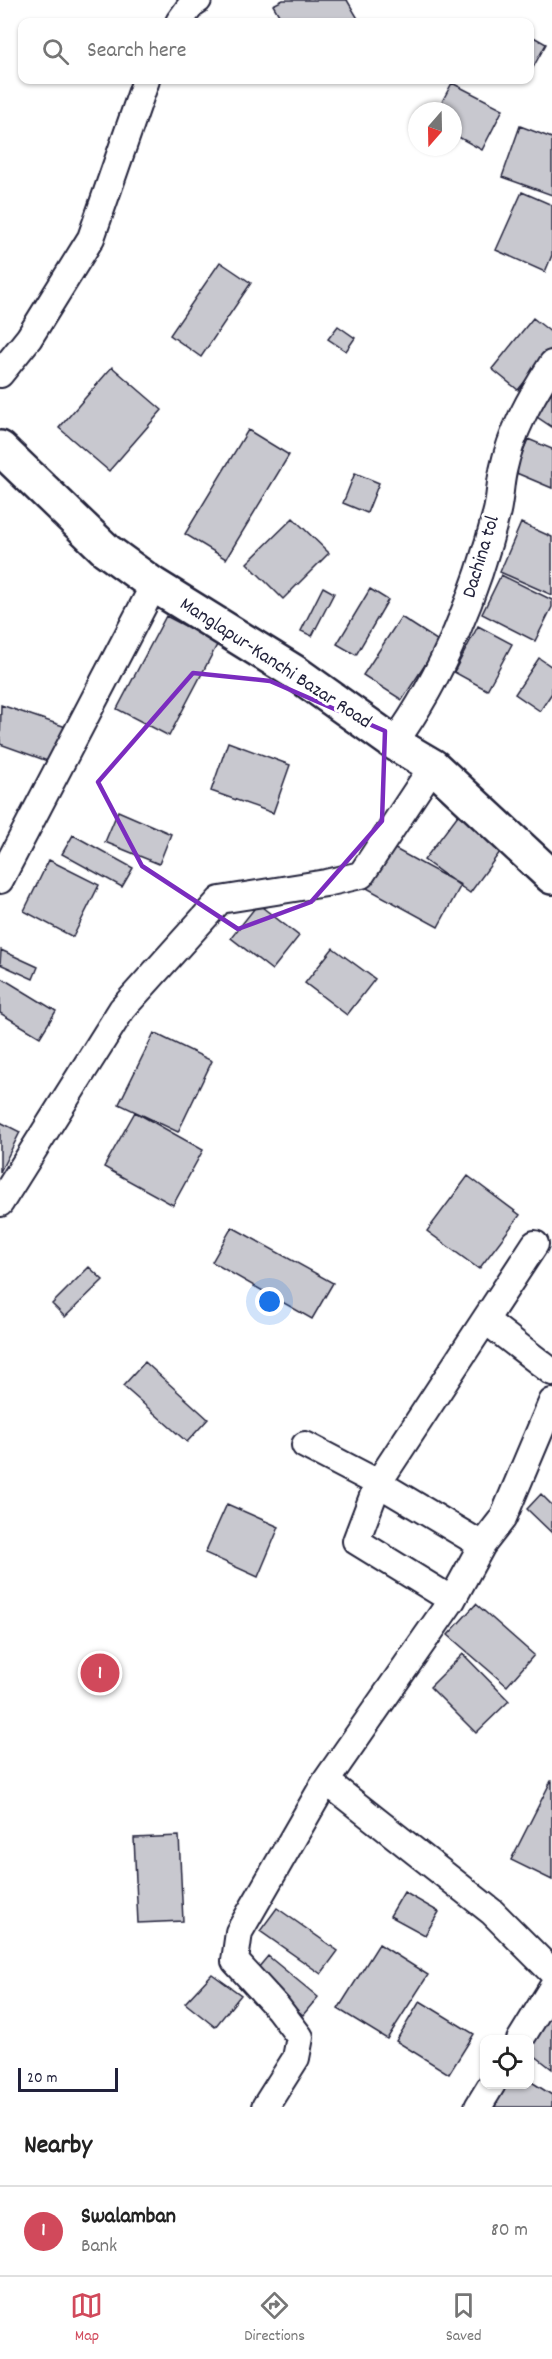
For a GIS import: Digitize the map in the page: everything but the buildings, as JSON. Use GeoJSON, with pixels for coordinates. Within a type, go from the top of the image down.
{"type":"FeatureCollection","features":[{"type":"Feature","properties":{"kind":"street"},"geometry":{"type":"LineString","coordinates":[[182,18],[192,4],[198,0]]}},
{"type":"Feature","properties":{"kind":"street"},"geometry":{"type":"LineString","coordinates":[[0,374],[29,338],[91,238],[145,84]]}},
{"type":"Feature","properties":{"kind":"street","name":"Dachina tol"},"geometry":{"type":"LineString","coordinates":[[394,743],[417,712],[465,613],[497,510],[503,471],[513,436],[531,398],[552,364]]}},
{"type":"Feature","properties":{"kind":"street","name":"Manglapur-Kanchi Bazar Road"},"geometry":{"type":"LineString","coordinates":[[0,448],[106,550],[154,585],[296,674],[394,743],[433,766],[552,877]]}},
{"type":"Feature","properties":{"kind":"street"},"geometry":{"type":"LineString","coordinates":[[0,880],[154,585]]}},
{"type":"Feature","properties":{"kind":"street"},"geometry":{"type":"LineString","coordinates":[[0,1203],[122,1009],[220,900],[361,875],[433,766]]}},
{"type":"Feature","properties":{"kind":"street"},"geometry":{"type":"LineString","coordinates":[[452,1600],[356,1541],[378,1483],[535,1244]]}},
{"type":"Feature","properties":{"kind":"street"},"geometry":{"type":"LineString","coordinates":[[485,1320],[552,1372]]}},
{"type":"Feature","properties":{"kind":"street"},"geometry":{"type":"LineString","coordinates":[[265,2107],[296,2058],[300,2037],[278,2008],[235,1961],[239,1932],[326,1781],[452,1600],[482,1545],[503,1518],[552,1402]]}},
{"type":"Feature","properties":{"kind":"street"},"geometry":{"type":"LineString","coordinates":[[305,1445],[378,1483],[482,1545]]}},
{"type":"Feature","properties":{"kind":"street"},"geometry":{"type":"LineString","coordinates":[[326,1781],[492,1912],[552,1972]]}},
{"type":"Feature","properties":{"kind":"street"},"geometry":{"type":"LineString","coordinates":[[523,2035],[552,1988]]}},
{"type":"Feature","properties":{"kind":"street"},"geometry":{"type":"LineString","coordinates":[[478,2107],[489,2089]]}},
{"type":"Feature","properties":{"kind":"highlighted area"},"geometry":{"type":"Polygon","coordinates":[[[193,673],[270,681],[385,731],[382,821],[311,902],[238,929],[142,866],[98,782],[193,673]]]}},
{"type":"Feature","properties":{"kind":"place","name":"Swalamban"},"geometry":{"type":"Point","coordinates":[100,1673]}}]}
